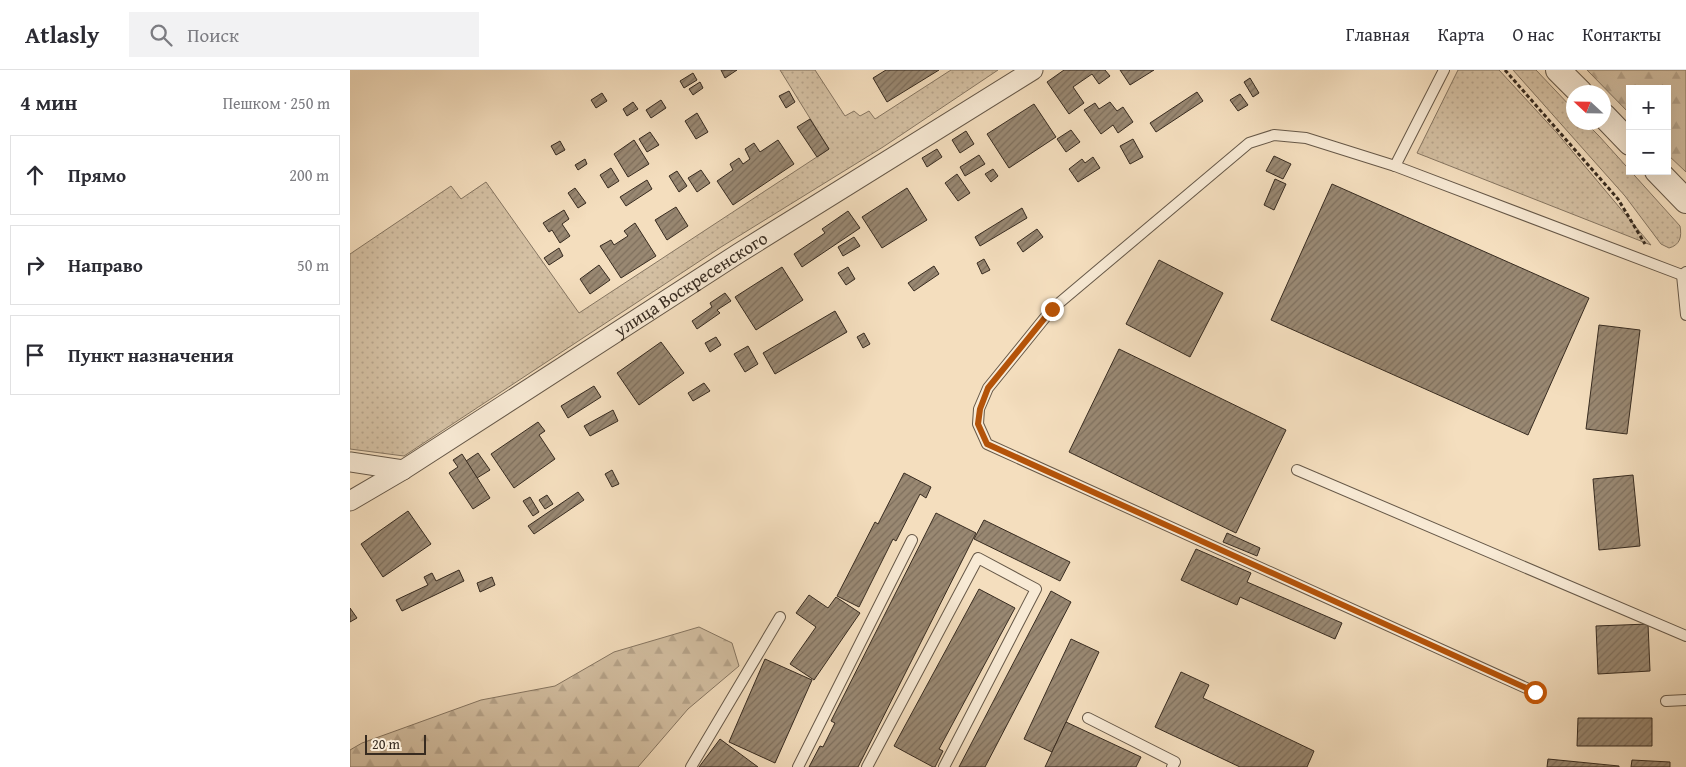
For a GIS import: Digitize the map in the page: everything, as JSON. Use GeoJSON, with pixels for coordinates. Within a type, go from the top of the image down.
{"type":"FeatureCollection","features":[{"type":"Feature","properties":{"kind":"street","name":"улица Воскресенского"},"geometry":{"type":"LineString","coordinates":[[350,501],[403,470],[739,253],[1033,70]]}},
{"type":"Feature","properties":{"kind":"street"},"geometry":{"type":"LineString","coordinates":[[1558,70],[1573,85]]}},
{"type":"Feature","properties":{"kind":"street"},"geometry":{"type":"LineString","coordinates":[[1611,123],[1626,139]]}},
{"type":"Feature","properties":{"kind":"street"},"geometry":{"type":"LineString","coordinates":[[1661,175],[1685,201]]}},
{"type":"Feature","properties":{"kind":"street"},"geometry":{"type":"LineString","coordinates":[[350,462],[403,470]]}},
{"type":"Feature","properties":{"kind":"lane"},"geometry":{"type":"LineString","coordinates":[[1395,166],[1444,70]]}},
{"type":"Feature","properties":{"kind":"lane"},"geometry":{"type":"LineString","coordinates":[[1535,692],[987,444],[978,424],[980,409],[988,388],[1052,309],[1249,143],[1274,136],[1306,138],[1395,166],[1658,266],[1684,273],[1686,315]]}},
{"type":"Feature","properties":{"kind":"lane"},"geometry":{"type":"LineString","coordinates":[[1297,470],[1686,636]]}},
{"type":"Feature","properties":{"kind":"lane"},"geometry":{"type":"LineString","coordinates":[[798,767],[912,540]]}},
{"type":"Feature","properties":{"kind":"lane"},"geometry":{"type":"LineString","coordinates":[[867,767],[978,558],[1036,589],[944,767]]}},
{"type":"Feature","properties":{"kind":"lane"},"geometry":{"type":"LineString","coordinates":[[690,767],[780,617]]}},
{"type":"Feature","properties":{"kind":"lane"},"geometry":{"type":"LineString","coordinates":[[1666,701],[1686,700]]}},
{"type":"Feature","properties":{"kind":"lane"},"geometry":{"type":"LineString","coordinates":[[1088,718],[1175,762],[1172,767]]}},
{"type":"Feature","properties":{"kind":"path"},"geometry":{"type":"LineString","coordinates":[[1505,70],[1618,199],[1658,266]]}},
{"type":"Feature","properties":{"kind":"green space"},"geometry":{"type":"Polygon","coordinates":[[[780,70],[815,70],[845,116],[854,111],[860,116],[869,111],[875,119],[951,70],[998,70],[883,147],[721,247],[404,456],[350,449],[350,254],[451,186],[461,199],[486,182],[579,313],[829,149],[780,70]]]}},
{"type":"Feature","properties":{"kind":"green space"},"geometry":{"type":"Polygon","coordinates":[[[1458,70],[1499,70],[1557,133],[1651,245],[1417,153],[1458,70]]]}},
{"type":"Feature","properties":{"kind":"green space"},"geometry":{"type":"Polygon","coordinates":[[[1513,70],[1536,70],[1566,102],[1566,130],[1513,70]]]}},
{"type":"Feature","properties":{"kind":"green space"},"geometry":{"type":"Polygon","coordinates":[[[1587,70],[1686,70],[1686,172],[1671,158],[1671,85],[1626,85],[1626,110],[1611,95],[1611,85],[1602,85],[1587,70]]]}},
{"type":"Feature","properties":{"kind":"green space"},"geometry":{"type":"Polygon","coordinates":[[[1566,130],[1593,130],[1599,136],[1626,166],[1626,175],[1634,175],[1680,226],[1681,234],[1678,243],[1669,248],[1661,244],[1625,196],[1566,130]]]}},
{"type":"Feature","properties":{"kind":"green space"},"geometry":{"type":"Polygon","coordinates":[[[699,627],[732,643],[739,666],[688,709],[638,767],[350,767],[350,750],[362,743],[481,700],[555,686],[614,652],[699,627]]]}},
{"type":"Feature","properties":{"kind":"building"},"geometry":{"type":"Polygon","coordinates":[[[721,70],[737,70],[725,78],[721,70]]]}},
{"type":"Feature","properties":{"kind":"building"},"geometry":{"type":"Polygon","coordinates":[[[886,70],[939,70],[887,102],[873,78],[886,70]]]}},
{"type":"Feature","properties":{"kind":"building"},"geometry":{"type":"Polygon","coordinates":[[[1064,70],[1105,70],[1110,76],[1099,84],[1092,74],[1073,87],[1084,103],[1069,114],[1047,82],[1064,70]]]}},
{"type":"Feature","properties":{"kind":"building"},"geometry":{"type":"Polygon","coordinates":[[[1120,70],[1154,70],[1130,85],[1120,70]]]}},
{"type":"Feature","properties":{"kind":"building"},"geometry":{"type":"Polygon","coordinates":[[[693,73],[697,80],[684,88],[680,81],[693,73]]]}},
{"type":"Feature","properties":{"kind":"building"},"geometry":{"type":"Polygon","coordinates":[[[1250,78],[1259,93],[1253,97],[1244,82],[1250,78]]]}},
{"type":"Feature","properties":{"kind":"building"},"geometry":{"type":"Polygon","coordinates":[[[700,82],[703,88],[693,95],[689,89],[700,82]]]}},
{"type":"Feature","properties":{"kind":"building"},"geometry":{"type":"Polygon","coordinates":[[[789,91],[795,102],[786,108],[779,96],[789,91]]]}},
{"type":"Feature","properties":{"kind":"building"},"geometry":{"type":"Polygon","coordinates":[[[1197,92],[1203,101],[1156,132],[1150,123],[1197,92]]]}},
{"type":"Feature","properties":{"kind":"building"},"geometry":{"type":"Polygon","coordinates":[[[602,93],[607,101],[596,108],[591,100],[602,93]]]}},
{"type":"Feature","properties":{"kind":"building"},"geometry":{"type":"Polygon","coordinates":[[[1240,94],[1248,105],[1238,111],[1230,100],[1240,94]]]}},
{"type":"Feature","properties":{"kind":"building"},"geometry":{"type":"Polygon","coordinates":[[[661,100],[666,108],[651,118],[646,110],[661,100]]]}},
{"type":"Feature","properties":{"kind":"building"},"geometry":{"type":"Polygon","coordinates":[[[633,102],[638,109],[627,116],[623,109],[633,102]]]}},
{"type":"Feature","properties":{"kind":"building"},"geometry":{"type":"Polygon","coordinates":[[[1110,102],[1117,111],[1123,107],[1133,122],[1118,133],[1113,125],[1101,134],[1084,110],[1095,103],[1099,109],[1110,102]]]}},
{"type":"Feature","properties":{"kind":"building"},"geometry":{"type":"Polygon","coordinates":[[[1034,104],[1056,137],[1009,168],[987,134],[1034,104]]]}},
{"type":"Feature","properties":{"kind":"building"},"geometry":{"type":"Polygon","coordinates":[[[697,113],[708,132],[696,139],[685,121],[697,113]]]}},
{"type":"Feature","properties":{"kind":"building"},"geometry":{"type":"Polygon","coordinates":[[[810,119],[829,149],[817,157],[797,127],[810,119]]]}},
{"type":"Feature","properties":{"kind":"building"},"geometry":{"type":"Polygon","coordinates":[[[1071,130],[1080,142],[1066,152],[1057,139],[1071,130]]]}},
{"type":"Feature","properties":{"kind":"building"},"geometry":{"type":"Polygon","coordinates":[[[966,131],[974,144],[960,153],[952,140],[966,131]]]}},
{"type":"Feature","properties":{"kind":"building"},"geometry":{"type":"Polygon","coordinates":[[[650,132],[659,145],[647,152],[639,139],[650,132]]]}},
{"type":"Feature","properties":{"kind":"building"},"geometry":{"type":"Polygon","coordinates":[[[1133,139],[1143,157],[1130,164],[1120,146],[1133,139]]]}},
{"type":"Feature","properties":{"kind":"building"},"geometry":{"type":"Polygon","coordinates":[[[634,140],[649,164],[628,177],[614,154],[634,140]]]}},
{"type":"Feature","properties":{"kind":"building"},"geometry":{"type":"Polygon","coordinates":[[[778,140],[794,164],[733,205],[717,181],[733,170],[730,164],[739,158],[743,164],[750,159],[745,149],[754,143],[760,152],[778,140]]]}},
{"type":"Feature","properties":{"kind":"building"},"geometry":{"type":"Polygon","coordinates":[[[560,141],[565,150],[556,155],[551,146],[560,141]]]}},
{"type":"Feature","properties":{"kind":"building"},"geometry":{"type":"Polygon","coordinates":[[[937,149],[942,157],[927,167],[922,158],[937,149]]]}},
{"type":"Feature","properties":{"kind":"building"},"geometry":{"type":"Polygon","coordinates":[[[979,155],[985,164],[965,176],[960,167],[979,155]]]}},
{"type":"Feature","properties":{"kind":"building"},"geometry":{"type":"Polygon","coordinates":[[[1274,156],[1291,164],[1283,179],[1266,171],[1274,156]]]}},
{"type":"Feature","properties":{"kind":"building"},"geometry":{"type":"Polygon","coordinates":[[[1093,157],[1100,168],[1078,182],[1069,169],[1082,159],[1085,163],[1093,157]]]}},
{"type":"Feature","properties":{"kind":"building"},"geometry":{"type":"Polygon","coordinates":[[[585,159],[587,164],[578,170],[575,165],[585,159]]]}},
{"type":"Feature","properties":{"kind":"building"},"geometry":{"type":"Polygon","coordinates":[[[611,168],[619,181],[608,188],[600,175],[611,168]]]}},
{"type":"Feature","properties":{"kind":"building"},"geometry":{"type":"Polygon","coordinates":[[[993,169],[998,176],[991,182],[985,174],[993,169]]]}},
{"type":"Feature","properties":{"kind":"building"},"geometry":{"type":"Polygon","coordinates":[[[701,170],[710,183],[697,192],[688,178],[701,170]]]}},
{"type":"Feature","properties":{"kind":"building"},"geometry":{"type":"Polygon","coordinates":[[[677,171],[687,186],[679,192],[669,176],[677,171]]]}},
{"type":"Feature","properties":{"kind":"building"},"geometry":{"type":"Polygon","coordinates":[[[957,174],[970,193],[958,201],[945,183],[957,174]]]}},
{"type":"Feature","properties":{"kind":"building"},"geometry":{"type":"Polygon","coordinates":[[[1275,179],[1286,184],[1274,210],[1264,205],[1275,179]]]}},
{"type":"Feature","properties":{"kind":"building"},"geometry":{"type":"Polygon","coordinates":[[[647,180],[652,189],[626,206],[620,197],[647,180]]]}},
{"type":"Feature","properties":{"kind":"building"},"geometry":{"type":"Polygon","coordinates":[[[1332,184],[1589,298],[1528,435],[1271,320],[1332,184]]]}},
{"type":"Feature","properties":{"kind":"building"},"geometry":{"type":"Polygon","coordinates":[[[575,188],[586,203],[578,208],[568,193],[575,188]]]}},
{"type":"Feature","properties":{"kind":"building"},"geometry":{"type":"Polygon","coordinates":[[[907,188],[927,220],[882,248],[862,217],[907,188]]]}},
{"type":"Feature","properties":{"kind":"building"},"geometry":{"type":"Polygon","coordinates":[[[676,207],[688,226],[667,240],[655,220],[676,207]]]}},
{"type":"Feature","properties":{"kind":"building"},"geometry":{"type":"Polygon","coordinates":[[[1022,208],[1027,218],[980,246],[975,237],[1022,208]]]}},
{"type":"Feature","properties":{"kind":"building"},"geometry":{"type":"Polygon","coordinates":[[[564,210],[569,219],[562,224],[570,236],[560,243],[552,230],[549,232],[543,223],[564,210]]]}},
{"type":"Feature","properties":{"kind":"building"},"geometry":{"type":"Polygon","coordinates":[[[848,211],[860,228],[802,267],[794,254],[825,233],[822,229],[848,211]]]}},
{"type":"Feature","properties":{"kind":"building"},"geometry":{"type":"Polygon","coordinates":[[[635,223],[656,256],[621,278],[600,246],[611,240],[614,245],[628,236],[624,231],[635,223]]]}},
{"type":"Feature","properties":{"kind":"building"},"geometry":{"type":"Polygon","coordinates":[[[1037,229],[1043,237],[1023,252],[1017,243],[1037,229]]]}},
{"type":"Feature","properties":{"kind":"building"},"geometry":{"type":"Polygon","coordinates":[[[854,237],[860,246],[843,256],[838,247],[854,237]]]}},
{"type":"Feature","properties":{"kind":"building"},"geometry":{"type":"Polygon","coordinates":[[[559,248],[563,256],[549,265],[544,258],[559,248]]]}},
{"type":"Feature","properties":{"kind":"building"},"geometry":{"type":"Polygon","coordinates":[[[984,259],[990,270],[982,274],[977,263],[984,259]]]}},
{"type":"Feature","properties":{"kind":"building"},"geometry":{"type":"Polygon","coordinates":[[[1159,260],[1223,293],[1190,357],[1126,324],[1159,260]]]}},
{"type":"Feature","properties":{"kind":"building"},"geometry":{"type":"Polygon","coordinates":[[[599,265],[610,280],[590,294],[580,279],[599,265]]]}},
{"type":"Feature","properties":{"kind":"building"},"geometry":{"type":"Polygon","coordinates":[[[934,266],[939,274],[914,291],[908,283],[934,266]]]}},
{"type":"Feature","properties":{"kind":"building"},"geometry":{"type":"Polygon","coordinates":[[[782,267],[803,300],[756,330],[735,297],[782,267]]]}},
{"type":"Feature","properties":{"kind":"building"},"geometry":{"type":"Polygon","coordinates":[[[848,267],[855,279],[846,285],[838,273],[848,267]]]}},
{"type":"Feature","properties":{"kind":"building"},"geometry":{"type":"Polygon","coordinates":[[[725,293],[731,301],[717,310],[720,313],[697,329],[692,321],[712,307],[710,303],[725,293]]]}},
{"type":"Feature","properties":{"kind":"building"},"geometry":{"type":"Polygon","coordinates":[[[835,311],[847,332],[775,374],[763,353],[835,311]]]}},
{"type":"Feature","properties":{"kind":"building"},"geometry":{"type":"Polygon","coordinates":[[[1599,325],[1640,330],[1627,434],[1586,429],[1599,325]]]}},
{"type":"Feature","properties":{"kind":"building"},"geometry":{"type":"Polygon","coordinates":[[[864,333],[870,344],[863,348],[857,337],[864,333]]]}},
{"type":"Feature","properties":{"kind":"building"},"geometry":{"type":"Polygon","coordinates":[[[716,337],[721,345],[710,352],[705,343],[716,337]]]}},
{"type":"Feature","properties":{"kind":"building"},"geometry":{"type":"Polygon","coordinates":[[[661,342],[684,373],[639,405],[617,373],[661,342]]]}},
{"type":"Feature","properties":{"kind":"building"},"geometry":{"type":"Polygon","coordinates":[[[748,346],[758,364],[745,372],[734,354],[748,346]]]}},
{"type":"Feature","properties":{"kind":"building"},"geometry":{"type":"Polygon","coordinates":[[[1119,349],[1286,430],[1236,533],[1069,452],[1119,349]]]}},
{"type":"Feature","properties":{"kind":"building"},"geometry":{"type":"Polygon","coordinates":[[[704,383],[710,391],[693,401],[688,393],[704,383]]]}},
{"type":"Feature","properties":{"kind":"building"},"geometry":{"type":"Polygon","coordinates":[[[594,386],[601,397],[568,418],[561,406],[594,386]]]}},
{"type":"Feature","properties":{"kind":"building"},"geometry":{"type":"Polygon","coordinates":[[[613,410],[618,421],[590,436],[584,426],[613,410]]]}},
{"type":"Feature","properties":{"kind":"building"},"geometry":{"type":"Polygon","coordinates":[[[538,422],[545,431],[539,435],[555,459],[514,488],[491,454],[538,422]]]}},
{"type":"Feature","properties":{"kind":"building"},"geometry":{"type":"Polygon","coordinates":[[[478,453],[490,470],[477,478],[466,461],[478,453]]]}},
{"type":"Feature","properties":{"kind":"building"},"geometry":{"type":"Polygon","coordinates":[[[462,454],[490,498],[473,509],[449,473],[458,467],[453,460],[462,454]]]}},
{"type":"Feature","properties":{"kind":"building"},"geometry":{"type":"Polygon","coordinates":[[[612,470],[619,484],[612,487],[605,474],[612,470]]]}},
{"type":"Feature","properties":{"kind":"building"},"geometry":{"type":"Polygon","coordinates":[[[904,473],[931,487],[926,498],[920,494],[896,541],[893,539],[859,607],[837,596],[875,522],[878,524],[904,473]]]}},
{"type":"Feature","properties":{"kind":"building"},"geometry":{"type":"Polygon","coordinates":[[[1633,475],[1640,546],[1599,550],[1593,479],[1633,475]]]}},
{"type":"Feature","properties":{"kind":"building"},"geometry":{"type":"Polygon","coordinates":[[[578,492],[584,500],[534,534],[528,526],[578,492]]]}},
{"type":"Feature","properties":{"kind":"building"},"geometry":{"type":"Polygon","coordinates":[[[547,495],[553,504],[545,509],[539,500],[547,495]]]}},
{"type":"Feature","properties":{"kind":"building"},"geometry":{"type":"Polygon","coordinates":[[[530,497],[539,512],[533,516],[523,501],[530,497]]]}},
{"type":"Feature","properties":{"kind":"building"},"geometry":{"type":"Polygon","coordinates":[[[408,511],[431,544],[383,577],[361,544],[408,511]]]}},
{"type":"Feature","properties":{"kind":"building"},"geometry":{"type":"Polygon","coordinates":[[[936,513],[976,533],[858,767],[809,767],[820,746],[823,747],[835,723],[831,721],[936,513]]]}},
{"type":"Feature","properties":{"kind":"building"},"geometry":{"type":"Polygon","coordinates":[[[984,520],[1070,562],[1060,581],[974,539],[984,520]]]}},
{"type":"Feature","properties":{"kind":"building"},"geometry":{"type":"Polygon","coordinates":[[[1227,533],[1260,548],[1257,556],[1223,542],[1227,533]]]}},
{"type":"Feature","properties":{"kind":"building"},"geometry":{"type":"Polygon","coordinates":[[[1196,549],[1251,573],[1247,582],[1342,623],[1335,639],[1240,597],[1237,605],[1181,580],[1196,549]]]}},
{"type":"Feature","properties":{"kind":"building"},"geometry":{"type":"Polygon","coordinates":[[[459,570],[464,581],[402,611],[396,600],[428,585],[424,577],[432,573],[436,581],[459,570]]]}},
{"type":"Feature","properties":{"kind":"building"},"geometry":{"type":"Polygon","coordinates":[[[492,577],[495,585],[480,592],[477,583],[492,577]]]}},
{"type":"Feature","properties":{"kind":"building"},"geometry":{"type":"Polygon","coordinates":[[[979,589],[1015,608],[939,749],[943,751],[935,767],[933,767],[894,746],[979,589]]]}},
{"type":"Feature","properties":{"kind":"building"},"geometry":{"type":"Polygon","coordinates":[[[1051,591],[1071,602],[985,767],[959,767],[1051,591]]]}},
{"type":"Feature","properties":{"kind":"building"},"geometry":{"type":"Polygon","coordinates":[[[809,595],[828,608],[836,597],[860,613],[814,680],[790,664],[816,627],[796,613],[809,595]]]}},
{"type":"Feature","properties":{"kind":"building"},"geometry":{"type":"Polygon","coordinates":[[[350,608],[357,618],[350,622],[350,608]]]}},
{"type":"Feature","properties":{"kind":"building"},"geometry":{"type":"Polygon","coordinates":[[[1648,624],[1650,671],[1598,674],[1596,626],[1648,624]]]}},
{"type":"Feature","properties":{"kind":"building"},"geometry":{"type":"Polygon","coordinates":[[[1071,639],[1099,652],[1052,752],[1024,739],[1071,639]]]}},
{"type":"Feature","properties":{"kind":"building"},"geometry":{"type":"Polygon","coordinates":[[[765,659],[812,680],[775,763],[729,742],[765,659]]]}},
{"type":"Feature","properties":{"kind":"building"},"geometry":{"type":"Polygon","coordinates":[[[1181,672],[1209,685],[1203,698],[1314,751],[1307,767],[1240,767],[1155,727],[1181,672]]]}},
{"type":"Feature","properties":{"kind":"building"},"geometry":{"type":"Polygon","coordinates":[[[1578,718],[1652,718],[1652,746],[1577,746],[1578,718]]]}},
{"type":"Feature","properties":{"kind":"building"},"geometry":{"type":"Polygon","coordinates":[[[1066,722],[1141,757],[1136,767],[1045,767],[1066,722]]]}},
{"type":"Feature","properties":{"kind":"building"},"geometry":{"type":"Polygon","coordinates":[[[720,739],[758,767],[699,767],[720,739]]]}},
{"type":"Feature","properties":{"kind":"building"},"geometry":{"type":"Polygon","coordinates":[[[1548,759],[1619,766],[1619,767],[1547,767],[1548,759]]]}},
{"type":"Feature","properties":{"kind":"building"},"geometry":{"type":"Polygon","coordinates":[[[1632,760],[1670,762],[1670,767],[1631,767],[1632,760]]]}},
{"type":"Feature","properties":{"kind":"route"},"geometry":{"type":"LineString","coordinates":[[1052,309],[988,388],[980,409],[978,424],[987,444],[1535,692]]}}]}
